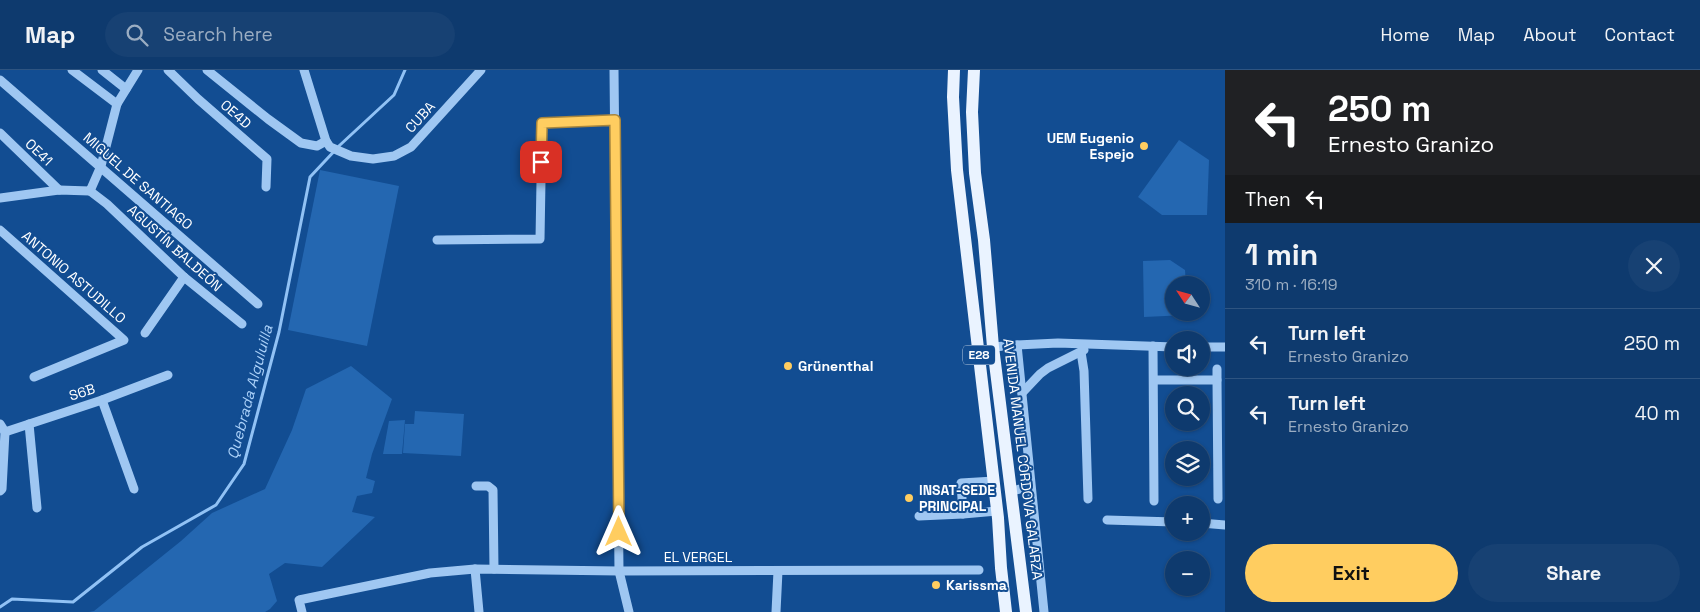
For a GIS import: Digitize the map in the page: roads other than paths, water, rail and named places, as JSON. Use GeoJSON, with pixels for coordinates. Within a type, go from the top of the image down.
{"type":"FeatureCollection","features":[{"type":"Feature","properties":{"kind":"main road","name":"E28"},"geometry":{"type":"LineString","coordinates":[[954,70],[953,97],[958,170],[994,480],[1006,612]]}},
{"type":"Feature","properties":{"kind":"main road","name":"AVENIDA MANUEL CÓRDOVA GALARZA"},"geometry":{"type":"LineString","coordinates":[[974,70],[972,112],[974,173],[984,240],[993,347],[1026,612]]}},
{"type":"Feature","properties":{"kind":"street"},"geometry":{"type":"LineString","coordinates":[[72,70],[116,104]]}},
{"type":"Feature","properties":{"kind":"street"},"geometry":{"type":"LineString","coordinates":[[102,70],[126,89]]}},
{"type":"Feature","properties":{"kind":"street"},"geometry":{"type":"LineString","coordinates":[[0,198],[59,190],[90,191],[101,166],[116,104],[138,70]]}},
{"type":"Feature","properties":{"kind":"street","name":"OE4D"},"geometry":{"type":"LineString","coordinates":[[168,70],[198,99],[267,159],[266,187]]}},
{"type":"Feature","properties":{"kind":"street"},"geometry":{"type":"LineString","coordinates":[[207,70],[261,114],[301,143],[318,146],[326,141],[304,70]]}},
{"type":"Feature","properties":{"kind":"street","name":"CUBA"},"geometry":{"type":"LineString","coordinates":[[326,141],[330,147],[351,156],[373,158],[394,156],[411,147],[481,70]]}},
{"type":"Feature","properties":{"kind":"street"},"geometry":{"type":"LineString","coordinates":[[614,70],[619,571],[629,612]]}},
{"type":"Feature","properties":{"kind":"street","name":"MIGUEL DE SANTIAGO"},"geometry":{"type":"LineString","coordinates":[[0,80],[258,304]]}},
{"type":"Feature","properties":{"kind":"street"},"geometry":{"type":"LineString","coordinates":[[436,240],[540,239],[542,123],[615,120]]}},
{"type":"Feature","properties":{"kind":"street","name":"OE41"},"geometry":{"type":"LineString","coordinates":[[0,133],[59,190]]}},
{"type":"Feature","properties":{"kind":"street","name":"AGUSTÍN BALDEÓN"},"geometry":{"type":"LineString","coordinates":[[90,191],[107,204],[184,277],[242,324]]}},
{"type":"Feature","properties":{"kind":"street","name":"ANTONIO ASTUDILLO"},"geometry":{"type":"LineString","coordinates":[[0,230],[124,340],[34,378]]}},
{"type":"Feature","properties":{"kind":"street"},"geometry":{"type":"LineString","coordinates":[[145,333],[184,277]]}},
{"type":"Feature","properties":{"kind":"street"},"geometry":{"type":"LineString","coordinates":[[993,347],[1058,342],[1096,345],[1165,346]]}},
{"type":"Feature","properties":{"kind":"street"},"geometry":{"type":"LineString","coordinates":[[1017,345],[1044,612]]}},
{"type":"Feature","properties":{"kind":"street"},"geometry":{"type":"LineString","coordinates":[[1022,393],[1048,368],[1096,345]]}},
{"type":"Feature","properties":{"kind":"street"},"geometry":{"type":"LineString","coordinates":[[1153,346],[1154,501]]}},
{"type":"Feature","properties":{"kind":"street"},"geometry":{"type":"LineString","coordinates":[[1210,347],[1225,347]]}},
{"type":"Feature","properties":{"kind":"street"},"geometry":{"type":"LineString","coordinates":[[1081,352],[1084,371],[1088,499]]}},
{"type":"Feature","properties":{"kind":"street"},"geometry":{"type":"LineString","coordinates":[[1217,369],[1218,499]]}},
{"type":"Feature","properties":{"kind":"street","name":"S6B"},"geometry":{"type":"LineString","coordinates":[[2,428],[29,424],[102,400],[168,375]]}},
{"type":"Feature","properties":{"kind":"street"},"geometry":{"type":"LineString","coordinates":[[1154,380],[1217,380]]}},
{"type":"Feature","properties":{"kind":"street"},"geometry":{"type":"LineString","coordinates":[[102,400],[134,489]]}},
{"type":"Feature","properties":{"kind":"street"},"geometry":{"type":"LineString","coordinates":[[29,424],[37,508]]}},
{"type":"Feature","properties":{"kind":"street"},"geometry":{"type":"LineString","coordinates":[[0,491],[2,489],[2,428]]}},
{"type":"Feature","properties":{"kind":"street"},"geometry":{"type":"LineString","coordinates":[[963,514],[961,483],[994,480]]}},
{"type":"Feature","properties":{"kind":"street"},"geometry":{"type":"LineString","coordinates":[[476,486],[488,486],[493,490],[494,569]]}},
{"type":"Feature","properties":{"kind":"street"},"geometry":{"type":"LineString","coordinates":[[1011,491],[1030,487]]}},
{"type":"Feature","properties":{"kind":"street"},"geometry":{"type":"LineString","coordinates":[[919,516],[997,511]]}},
{"type":"Feature","properties":{"kind":"street"},"geometry":{"type":"LineString","coordinates":[[1107,520],[1165,522]]}},
{"type":"Feature","properties":{"kind":"street"},"geometry":{"type":"LineString","coordinates":[[1210,523],[1225,524]]}},
{"type":"Feature","properties":{"kind":"street"},"geometry":{"type":"LineString","coordinates":[[1022,568],[1038,566]]}},
{"type":"Feature","properties":{"kind":"street"},"geometry":{"type":"LineString","coordinates":[[475,569],[479,612]]}},
{"type":"Feature","properties":{"kind":"street","name":"EL VERGEL"},"geometry":{"type":"LineString","coordinates":[[302,612],[300,600],[430,572],[475,569],[619,571],[979,570]]}},
{"type":"Feature","properties":{"kind":"street"},"geometry":{"type":"LineString","coordinates":[[776,612],[778,571]]}},
{"type":"Feature","properties":{"kind":"waterway","name":"Quebrada Alguluilla"},"geometry":{"type":"LineString","coordinates":[[0,607],[12,599],[73,602],[142,547],[216,505],[244,464],[279,332],[310,177],[340,145],[394,95],[405,70]]}},
{"type":"Feature","properties":{"kind":"place","name":"UEM Eugenio Espejo"},"geometry":{"type":"Point","coordinates":[1144,146]}},
{"type":"Feature","properties":{"kind":"place","name":"Grünenthal"},"geometry":{"type":"Point","coordinates":[788,366]}},
{"type":"Feature","properties":{"kind":"place","name":"INSAT-SEDE PRINCIPAL"},"geometry":{"type":"Point","coordinates":[909,498]}},
{"type":"Feature","properties":{"kind":"place","name":"Karissma"},"geometry":{"type":"Point","coordinates":[936,585]}}]}
